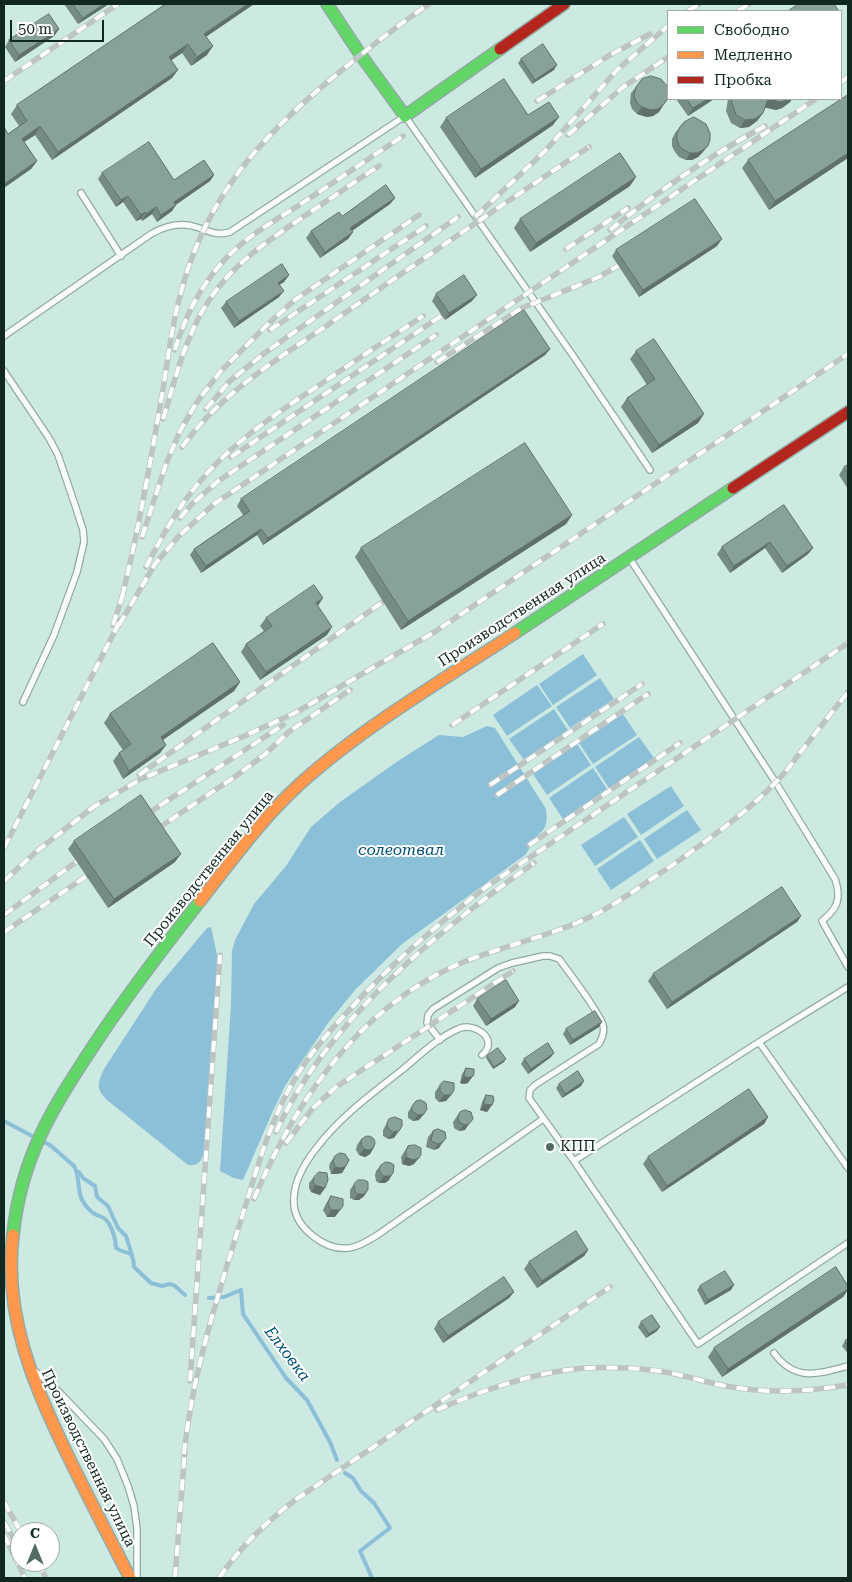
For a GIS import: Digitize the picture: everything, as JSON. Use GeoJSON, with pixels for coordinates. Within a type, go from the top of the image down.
{"type":"FeatureCollection","features":[{"type":"Feature","properties":{"kind":"main road"},"geometry":{"type":"LineString","coordinates":[[327,4],[405,116],[564,4]]}},
{"type":"Feature","properties":{"kind":"main road","name":"Производственная улица"},"geometry":{"type":"LineString","coordinates":[[130,1578],[46,1411],[28,1365],[16,1321],[12,1296],[10,1258],[18,1198],[32,1152],[81,1065],[129,993],[242,848],[270,815],[301,784],[340,751],[382,721],[848,412]]}},
{"type":"Feature","properties":{"kind":"lane"},"geometry":{"type":"LineString","coordinates":[[4,336],[151,234],[178,224],[196,227],[216,234],[230,232],[405,116],[574,357],[650,470]]}},
{"type":"Feature","properties":{"kind":"lane"},"geometry":{"type":"LineString","coordinates":[[80,193],[120,256]]}},
{"type":"Feature","properties":{"kind":"lane"},"geometry":{"type":"LineString","coordinates":[[4,371],[49,438],[58,456],[76,504],[84,542],[77,572],[54,635],[22,702]]}},
{"type":"Feature","properties":{"kind":"lane"},"geometry":{"type":"LineString","coordinates":[[629,557],[776,783],[835,880],[838,888],[836,905],[832,912],[822,921],[848,967]]}},
{"type":"Feature","properties":{"kind":"lane"},"geometry":{"type":"LineString","coordinates":[[440,1040],[428,1023],[428,1015],[433,1009],[504,965],[543,956],[559,959],[599,1017],[604,1028],[603,1034],[599,1044],[532,1088],[529,1098],[698,1344],[848,1245]]}},
{"type":"Feature","properties":{"kind":"lane"},"geometry":{"type":"LineString","coordinates":[[574,1161],[759,1042],[848,988]]}},
{"type":"Feature","properties":{"kind":"lane"},"geometry":{"type":"LineString","coordinates":[[482,1055],[486,1052],[488,1045],[486,1038],[478,1029],[460,1028],[440,1040],[350,1112],[325,1136],[309,1157],[296,1188],[294,1206],[300,1223],[316,1238],[336,1247],[346,1248],[360,1245],[543,1119]]}},
{"type":"Feature","properties":{"kind":"lane"},"geometry":{"type":"LineString","coordinates":[[759,1042],[848,1168]]}},
{"type":"Feature","properties":{"kind":"lane"},"geometry":{"type":"LineString","coordinates":[[774,1353],[789,1370],[801,1374],[848,1366]]}},
{"type":"Feature","properties":{"kind":"lane"},"geometry":{"type":"LineString","coordinates":[[28,1365],[59,1392],[104,1439],[117,1459],[134,1506],[137,1529],[137,1578]]}},
{"type":"Feature","properties":{"kind":"water"},"geometry":{"type":"Polygon","coordinates":[[[583,654],[597,675],[553,705],[539,684],[583,654]]]}},
{"type":"Feature","properties":{"kind":"water"},"geometry":{"type":"Polygon","coordinates":[[[600,678],[614,699],[570,728],[556,707],[600,678]]]}},
{"type":"Feature","properties":{"kind":"water"},"geometry":{"type":"Polygon","coordinates":[[[537,685],[552,706],[507,736],[493,715],[537,685]]]}},
{"type":"Feature","properties":{"kind":"water"},"geometry":{"type":"Polygon","coordinates":[[[554,709],[568,730],[524,760],[509,739],[554,709]]]}},
{"type":"Feature","properties":{"kind":"water"},"geometry":{"type":"Polygon","coordinates":[[[623,714],[637,735],[593,764],[579,743],[623,714]]]}},
{"type":"Feature","properties":{"kind":"water","name":"солеотвал"},"geometry":{"type":"Polygon","coordinates":[[[487,726],[495,728],[546,809],[545,827],[525,855],[402,944],[355,990],[328,1023],[285,1086],[243,1180],[220,1171],[231,1005],[232,951],[235,940],[254,904],[286,866],[311,827],[340,802],[439,735],[463,737],[487,726]]]}},
{"type":"Feature","properties":{"kind":"water"},"geometry":{"type":"Polygon","coordinates":[[[639,737],[654,758],[609,788],[595,767],[639,737]]]}},
{"type":"Feature","properties":{"kind":"water"},"geometry":{"type":"Polygon","coordinates":[[[577,744],[591,765],[547,795],[533,774],[577,744]]]}},
{"type":"Feature","properties":{"kind":"water"},"geometry":{"type":"Polygon","coordinates":[[[593,768],[607,789],[563,819],[549,798],[593,768]]]}},
{"type":"Feature","properties":{"kind":"water"},"geometry":{"type":"Polygon","coordinates":[[[671,786],[684,806],[641,835],[627,814],[671,786]]]}},
{"type":"Feature","properties":{"kind":"water"},"geometry":{"type":"Polygon","coordinates":[[[687,810],[701,830],[657,859],[644,839],[687,810]]]}},
{"type":"Feature","properties":{"kind":"water"},"geometry":{"type":"Polygon","coordinates":[[[624,817],[638,837],[595,866],[581,845],[624,817]]]}},
{"type":"Feature","properties":{"kind":"water"},"geometry":{"type":"Polygon","coordinates":[[[640,840],[654,861],[611,890],[597,869],[640,840]]]}},
{"type":"Feature","properties":{"kind":"water"},"geometry":{"type":"Polygon","coordinates":[[[211,927],[218,959],[204,1153],[199,1163],[188,1165],[107,1100],[99,1089],[99,1085],[104,1069],[156,989],[207,928],[211,927]]]}},
{"type":"Feature","properties":{"kind":"building"},"geometry":{"type":"Polygon","coordinates":[[[73,4],[104,4],[83,18],[73,4]]]}},
{"type":"Feature","properties":{"kind":"building"},"geometry":{"type":"Polygon","coordinates":[[[166,4],[248,4],[204,34],[213,46],[197,57],[188,44],[169,57],[178,70],[58,152],[40,126],[22,139],[37,161],[4,184],[4,127],[8,134],[27,121],[17,105],[166,4]]]}},
{"type":"Feature","properties":{"kind":"building"},"geometry":{"type":"Polygon","coordinates":[[[799,4],[834,4],[838,10],[790,10],[799,4]]]}},
{"type":"Feature","properties":{"kind":"building"},"geometry":{"type":"Polygon","coordinates":[[[49,14],[59,29],[19,55],[9,40],[49,14]]]}},
{"type":"Feature","properties":{"kind":"building"},"geometry":{"type":"Polygon","coordinates":[[[543,44],[557,65],[535,80],[521,59],[543,44]]]}},
{"type":"Feature","properties":{"kind":"building"},"geometry":{"type":"Polygon","coordinates":[[[651,76],[661,79],[667,86],[667,100],[658,109],[651,110],[637,103],[634,96],[636,87],[642,79],[651,76]]]}},
{"type":"Feature","properties":{"kind":"building"},"geometry":{"type":"Polygon","coordinates":[[[504,79],[528,115],[549,102],[559,117],[481,169],[446,118],[504,79]]]}},
{"type":"Feature","properties":{"kind":"building"},"geometry":{"type":"Polygon","coordinates":[[[848,95],[848,153],[775,201],[748,160],[848,95]]]}},
{"type":"Feature","properties":{"kind":"building"},"geometry":{"type":"Polygon","coordinates":[[[688,100],[706,100],[693,108],[688,100]]]}},
{"type":"Feature","properties":{"kind":"building"},"geometry":{"type":"Polygon","coordinates":[[[732,100],[768,100],[763,113],[755,119],[745,120],[736,115],[732,100]]]}},
{"type":"Feature","properties":{"kind":"building"},"geometry":{"type":"Polygon","coordinates":[[[694,117],[706,124],[710,133],[710,140],[708,146],[703,150],[697,153],[690,153],[679,146],[677,133],[684,122],[694,117]]]}},
{"type":"Feature","properties":{"kind":"building"},"geometry":{"type":"Polygon","coordinates":[[[149,142],[174,180],[204,160],[214,175],[174,202],[176,205],[161,215],[156,207],[141,215],[128,196],[121,200],[102,173],[149,142]]]}},
{"type":"Feature","properties":{"kind":"building"},"geometry":{"type":"Polygon","coordinates":[[[620,153],[636,177],[536,243],[520,219],[620,153]]]}},
{"type":"Feature","properties":{"kind":"building"},"geometry":{"type":"Polygon","coordinates":[[[386,185],[395,198],[350,228],[353,232],[325,252],[311,231],[339,212],[342,216],[386,185]]]}},
{"type":"Feature","properties":{"kind":"building"},"geometry":{"type":"Polygon","coordinates":[[[695,199],[722,239],[643,290],[616,250],[695,199]]]}},
{"type":"Feature","properties":{"kind":"building"},"geometry":{"type":"Polygon","coordinates":[[[282,264],[289,275],[278,283],[284,291],[239,321],[226,302],[282,264]]]}},
{"type":"Feature","properties":{"kind":"building"},"geometry":{"type":"Polygon","coordinates":[[[464,275],[477,295],[449,313],[436,294],[464,275]]]}},
{"type":"Feature","properties":{"kind":"building"},"geometry":{"type":"Polygon","coordinates":[[[524,310],[550,349],[268,538],[261,529],[206,566],[194,549],[250,511],[241,499],[524,310]]]}},
{"type":"Feature","properties":{"kind":"building"},"geometry":{"type":"Polygon","coordinates":[[[654,339],[704,414],[659,445],[627,398],[655,379],[636,351],[654,339]]]}},
{"type":"Feature","properties":{"kind":"building"},"geometry":{"type":"Polygon","coordinates":[[[525,443],[572,515],[408,621],[361,548],[525,443]]]}},
{"type":"Feature","properties":{"kind":"building"},"geometry":{"type":"Polygon","coordinates":[[[848,465],[848,473],[844,467],[848,465]]]}},
{"type":"Feature","properties":{"kind":"building"},"geometry":{"type":"Polygon","coordinates":[[[784,505],[813,548],[787,566],[770,542],[734,566],[722,547],[784,505]]]}},
{"type":"Feature","properties":{"kind":"building"},"geometry":{"type":"Polygon","coordinates":[[[314,585],[323,598],[316,603],[332,627],[266,672],[246,644],[272,626],[266,618],[314,585]]]}},
{"type":"Feature","properties":{"kind":"building"},"geometry":{"type":"Polygon","coordinates":[[[213,643],[240,682],[161,737],[166,745],[129,771],[119,753],[131,744],[110,714],[213,643]]]}},
{"type":"Feature","properties":{"kind":"building"},"geometry":{"type":"Polygon","coordinates":[[[141,795],[181,854],[114,899],[74,841],[141,795]]]}},
{"type":"Feature","properties":{"kind":"building"},"geometry":{"type":"Polygon","coordinates":[[[782,887],[801,916],[672,1002],[653,974],[782,887]]]}},
{"type":"Feature","properties":{"kind":"building"},"geometry":{"type":"Polygon","coordinates":[[[506,980],[519,1001],[491,1019],[477,999],[506,980]]]}},
{"type":"Feature","properties":{"kind":"building"},"geometry":{"type":"Polygon","coordinates":[[[595,1011],[602,1022],[573,1040],[566,1029],[595,1011]]]}},
{"type":"Feature","properties":{"kind":"building"},"geometry":{"type":"Polygon","coordinates":[[[548,1043],[554,1053],[531,1069],[524,1059],[548,1043]]]}},
{"type":"Feature","properties":{"kind":"building"},"geometry":{"type":"Polygon","coordinates":[[[498,1048],[506,1059],[494,1067],[487,1056],[498,1048]]]}},
{"type":"Feature","properties":{"kind":"building"},"geometry":{"type":"Polygon","coordinates":[[[466,1068],[474,1069],[473,1076],[468,1078],[464,1076],[466,1068]]]}},
{"type":"Feature","properties":{"kind":"building"},"geometry":{"type":"Polygon","coordinates":[[[578,1071],[584,1081],[565,1094],[559,1084],[578,1071]]]}},
{"type":"Feature","properties":{"kind":"building"},"geometry":{"type":"Polygon","coordinates":[[[444,1081],[454,1083],[454,1090],[451,1095],[444,1095],[440,1091],[440,1085],[444,1081]]]}},
{"type":"Feature","properties":{"kind":"building"},"geometry":{"type":"Polygon","coordinates":[[[749,1089],[768,1117],[667,1186],[648,1157],[749,1089]]]}},
{"type":"Feature","properties":{"kind":"building"},"geometry":{"type":"Polygon","coordinates":[[[486,1095],[493,1096],[492,1105],[484,1104],[486,1095]]]}},
{"type":"Feature","properties":{"kind":"building"},"geometry":{"type":"Polygon","coordinates":[[[421,1100],[426,1103],[427,1109],[424,1114],[418,1115],[412,1111],[412,1106],[416,1101],[421,1100]]]}},
{"type":"Feature","properties":{"kind":"building"},"geometry":{"type":"Polygon","coordinates":[[[465,1110],[471,1112],[473,1119],[469,1124],[464,1125],[459,1122],[458,1116],[460,1112],[465,1110]]]}},
{"type":"Feature","properties":{"kind":"building"},"geometry":{"type":"Polygon","coordinates":[[[395,1117],[402,1120],[402,1126],[399,1131],[393,1132],[388,1129],[387,1123],[389,1119],[395,1117]]]}},
{"type":"Feature","properties":{"kind":"building"},"geometry":{"type":"Polygon","coordinates":[[[438,1129],[445,1132],[446,1138],[438,1144],[431,1141],[433,1131],[438,1129]]]}},
{"type":"Feature","properties":{"kind":"building"},"geometry":{"type":"Polygon","coordinates":[[[365,1136],[371,1136],[375,1143],[371,1150],[365,1150],[361,1146],[361,1140],[365,1136]]]}},
{"type":"Feature","properties":{"kind":"building"},"geometry":{"type":"Polygon","coordinates":[[[415,1145],[421,1148],[421,1154],[419,1158],[413,1160],[406,1157],[406,1151],[408,1146],[415,1145]]]}},
{"type":"Feature","properties":{"kind":"building"},"geometry":{"type":"Polygon","coordinates":[[[340,1153],[345,1154],[349,1160],[346,1166],[341,1168],[335,1167],[333,1160],[340,1153]]]}},
{"type":"Feature","properties":{"kind":"building"},"geometry":{"type":"Polygon","coordinates":[[[386,1162],[394,1165],[393,1173],[390,1176],[384,1176],[379,1169],[386,1162]]]}},
{"type":"Feature","properties":{"kind":"building"},"geometry":{"type":"Polygon","coordinates":[[[319,1172],[327,1173],[328,1180],[325,1188],[315,1185],[313,1181],[319,1172]]]}},
{"type":"Feature","properties":{"kind":"building"},"geometry":{"type":"Polygon","coordinates":[[[358,1180],[368,1182],[368,1190],[364,1194],[355,1192],[354,1184],[358,1180]]]}},
{"type":"Feature","properties":{"kind":"building"},"geometry":{"type":"Polygon","coordinates":[[[331,1196],[343,1199],[343,1206],[340,1210],[331,1210],[328,1204],[331,1196]]]}},
{"type":"Feature","properties":{"kind":"building"},"geometry":{"type":"Polygon","coordinates":[[[576,1231],[588,1250],[542,1281],[529,1262],[576,1231]]]}},
{"type":"Feature","properties":{"kind":"building"},"geometry":{"type":"Polygon","coordinates":[[[836,1267],[848,1289],[728,1369],[714,1348],[836,1267]]]}},
{"type":"Feature","properties":{"kind":"building"},"geometry":{"type":"Polygon","coordinates":[[[725,1271],[734,1285],[708,1300],[700,1286],[725,1271]]]}},
{"type":"Feature","properties":{"kind":"building"},"geometry":{"type":"Polygon","coordinates":[[[504,1277],[514,1292],[448,1336],[438,1322],[504,1277]]]}},
{"type":"Feature","properties":{"kind":"building"},"geometry":{"type":"Polygon","coordinates":[[[652,1315],[660,1327],[649,1334],[641,1322],[652,1315]]]}},
{"type":"Feature","properties":{"kind":"waterway","name":"Елховка"},"geometry":{"type":"LineString","coordinates":[[4,1121],[34,1137]]}},
{"type":"Feature","properties":{"kind":"waterway","name":"Елховка"},"geometry":{"type":"LineString","coordinates":[[42,1141],[50,1145],[74,1166],[82,1200],[91,1211],[104,1218],[110,1225],[116,1248],[131,1254],[134,1267],[151,1283],[162,1286],[170,1284],[185,1295]]}},
{"type":"Feature","properties":{"kind":"waterway"},"geometry":{"type":"LineString","coordinates":[[79,1172],[83,1178],[95,1186],[97,1197],[108,1206],[118,1228],[126,1236],[132,1255]]}},
{"type":"Feature","properties":{"kind":"waterway","name":"Елховка"},"geometry":{"type":"LineString","coordinates":[[209,1298],[224,1297],[241,1290],[243,1314],[286,1378],[307,1400],[330,1442],[337,1460]]}},
{"type":"Feature","properties":{"kind":"waterway","name":"Елховка"},"geometry":{"type":"LineString","coordinates":[[345,1473],[353,1478],[361,1491],[374,1503],[390,1528],[360,1551],[372,1578]]}},
{"type":"Feature","properties":{"kind":"railway"},"geometry":{"type":"LineString","coordinates":[[4,81],[118,4]]}},
{"type":"Feature","properties":{"kind":"railway"},"geometry":{"type":"LineString","coordinates":[[122,597],[134,546],[177,307],[191,261],[204,229],[220,199],[239,172],[283,122],[359,56],[429,4]]}},
{"type":"Feature","properties":{"kind":"railway"},"geometry":{"type":"LineString","coordinates":[[690,10],[699,4]]}},
{"type":"Feature","properties":{"kind":"railway"},"geometry":{"type":"LineString","coordinates":[[740,10],[749,4]]}},
{"type":"Feature","properties":{"kind":"railway"},"geometry":{"type":"LineString","coordinates":[[475,217],[545,151],[617,70],[667,27]]}},
{"type":"Feature","properties":{"kind":"railway"},"geometry":{"type":"LineString","coordinates":[[537,101],[610,55],[650,34]]}},
{"type":"Feature","properties":{"kind":"railway"},"geometry":{"type":"LineString","coordinates":[[568,135],[622,88],[667,58]]}},
{"type":"Feature","properties":{"kind":"railway"},"geometry":{"type":"LineString","coordinates":[[842,81],[848,77]]}},
{"type":"Feature","properties":{"kind":"railway"},"geometry":{"type":"LineString","coordinates":[[119,625],[155,564],[178,537],[214,504],[815,100]]}},
{"type":"Feature","properties":{"kind":"railway"},"geometry":{"type":"LineString","coordinates":[[610,230],[685,174],[765,126]]}},
{"type":"Feature","properties":{"kind":"railway"},"geometry":{"type":"LineString","coordinates":[[175,350],[187,316],[198,295],[219,266],[236,248],[266,226],[403,136]]}},
{"type":"Feature","properties":{"kind":"railway"},"geometry":{"type":"LineString","coordinates":[[182,447],[217,408],[256,374],[589,147]]}},
{"type":"Feature","properties":{"kind":"railway"},"geometry":{"type":"LineString","coordinates":[[163,419],[181,359],[193,330],[208,302],[228,276],[265,243],[379,166]]}},
{"type":"Feature","properties":{"kind":"railway"},"geometry":{"type":"LineString","coordinates":[[566,249],[628,208]]}},
{"type":"Feature","properties":{"kind":"railway"},"geometry":{"type":"LineString","coordinates":[[142,537],[166,464],[180,431],[197,402],[220,372],[296,299],[419,215]]}},
{"type":"Feature","properties":{"kind":"railway"},"geometry":{"type":"LineString","coordinates":[[206,409],[230,381],[266,352],[458,217]]}},
{"type":"Feature","properties":{"kind":"railway"},"geometry":{"type":"LineString","coordinates":[[270,330],[426,226]]}},
{"type":"Feature","properties":{"kind":"railway"},"geometry":{"type":"LineString","coordinates":[[437,362],[522,308],[599,277],[630,259]]}},
{"type":"Feature","properties":{"kind":"railway"},"geometry":{"type":"LineString","coordinates":[[231,457],[453,308]]}},
{"type":"Feature","properties":{"kind":"railway"},"geometry":{"type":"LineString","coordinates":[[146,567],[186,499],[229,451],[287,406],[423,316]]}},
{"type":"Feature","properties":{"kind":"railway"},"geometry":{"type":"LineString","coordinates":[[180,518],[192,504],[217,482],[436,335]]}},
{"type":"Feature","properties":{"kind":"railway"},"geometry":{"type":"LineString","coordinates":[[90,809],[141,779],[295,713],[436,631],[848,354]]}},
{"type":"Feature","properties":{"kind":"railway"},"geometry":{"type":"LineString","coordinates":[[113,625],[124,591]]}},
{"type":"Feature","properties":{"kind":"railway"},"geometry":{"type":"LineString","coordinates":[[139,775],[394,594]]}},
{"type":"Feature","properties":{"kind":"railway"},"geometry":{"type":"LineString","coordinates":[[4,848],[121,619]]}},
{"type":"Feature","properties":{"kind":"railway"},"geometry":{"type":"LineString","coordinates":[[452,725],[603,624]]}},
{"type":"Feature","properties":{"kind":"railway"},"geometry":{"type":"LineString","coordinates":[[184,1454],[193,1395],[206,1337],[259,1163],[273,1124],[290,1087],[319,1044],[369,989],[401,958],[486,887],[848,643]]}},
{"type":"Feature","properties":{"kind":"railway"},"geometry":{"type":"LineString","coordinates":[[490,785],[642,684]]}},
{"type":"Feature","properties":{"kind":"railway"},"geometry":{"type":"LineString","coordinates":[[151,833],[236,776],[264,755],[290,731],[350,690]]}},
{"type":"Feature","properties":{"kind":"railway"},"geometry":{"type":"LineString","coordinates":[[254,1199],[290,1126],[312,1091],[337,1058],[364,1028],[395,1002],[429,979],[466,961],[548,934],[596,914],[626,897],[674,864],[739,816],[779,779],[848,692]]}},
{"type":"Feature","properties":{"kind":"railway"},"geometry":{"type":"LineString","coordinates":[[497,795],[648,694]]}},
{"type":"Feature","properties":{"kind":"railway"},"geometry":{"type":"LineString","coordinates":[[141,818],[283,725]]}},
{"type":"Feature","properties":{"kind":"railway"},"geometry":{"type":"LineString","coordinates":[[529,845],[680,743]]}},
{"type":"Feature","properties":{"kind":"railway"},"geometry":{"type":"LineString","coordinates":[[4,881],[37,851],[96,805]]}},
{"type":"Feature","properties":{"kind":"railway"},"geometry":{"type":"LineString","coordinates":[[4,915],[87,854]]}},
{"type":"Feature","properties":{"kind":"railway"},"geometry":{"type":"LineString","coordinates":[[276,1132],[297,1092],[324,1053],[354,1016],[423,949],[460,918],[534,863]]}},
{"type":"Feature","properties":{"kind":"railway"},"geometry":{"type":"LineString","coordinates":[[4,932],[97,869]]}},
{"type":"Feature","properties":{"kind":"railway"},"geometry":{"type":"LineString","coordinates":[[190,1381],[220,955]]}},
{"type":"Feature","properties":{"kind":"railway"},"geometry":{"type":"LineString","coordinates":[[286,1143],[313,1108],[336,1087],[513,971]]}},
{"type":"Feature","properties":{"kind":"railway"},"geometry":{"type":"LineString","coordinates":[[219,1578],[236,1555],[255,1535],[298,1498],[610,1287]]}},
{"type":"Feature","properties":{"kind":"railway"},"geometry":{"type":"LineString","coordinates":[[437,1410],[481,1392],[514,1382],[545,1374],[582,1368],[660,1371],[722,1385],[776,1391],[819,1389],[848,1385]]}},
{"type":"Feature","properties":{"kind":"railway"},"geometry":{"type":"LineString","coordinates":[[175,1578],[185,1449]]}},
{"type":"Feature","properties":{"kind":"railway"},"geometry":{"type":"LineString","coordinates":[[4,1502],[15,1522]]}},
{"type":"Feature","properties":{"kind":"railway"},"geometry":{"type":"LineString","coordinates":[[4,1522],[10,1532]]}},
{"type":"Feature","properties":{"kind":"railway"},"geometry":{"type":"LineString","coordinates":[[4,1535],[25,1578]]}},
{"type":"Feature","properties":{"kind":"railway"},"geometry":{"type":"LineString","coordinates":[[43,1572],[46,1578]]}},
{"type":"Feature","properties":{"kind":"traffic: fast"},"geometry":{"type":"LineString","coordinates":[[327,4],[405,116],[500,49]]}},
{"type":"Feature","properties":{"kind":"traffic: fast"},"geometry":{"type":"LineString","coordinates":[[515,633],[733,488]]}},
{"type":"Feature","properties":{"kind":"traffic: fast"},"geometry":{"type":"LineString","coordinates":[[13,1235],[23,1181],[31,1157],[52,1113],[119,1008],[200,901]]}},
{"type":"Feature","properties":{"kind":"traffic: slow"},"geometry":{"type":"LineString","coordinates":[[200,901],[248,839],[274,810],[325,762],[405,704],[515,633]]}},
{"type":"Feature","properties":{"kind":"traffic: slow"},"geometry":{"type":"LineString","coordinates":[[13,1235],[11,1265],[17,1323],[34,1379],[70,1460],[130,1578]]}},
{"type":"Feature","properties":{"kind":"traffic: jam"},"geometry":{"type":"LineString","coordinates":[[500,49],[564,4]]}},
{"type":"Feature","properties":{"kind":"traffic: jam"},"geometry":{"type":"LineString","coordinates":[[733,488],[848,412]]}},
{"type":"Feature","properties":{"kind":"place","name":"КПП"},"geometry":{"type":"Point","coordinates":[550,1147]}}]}
